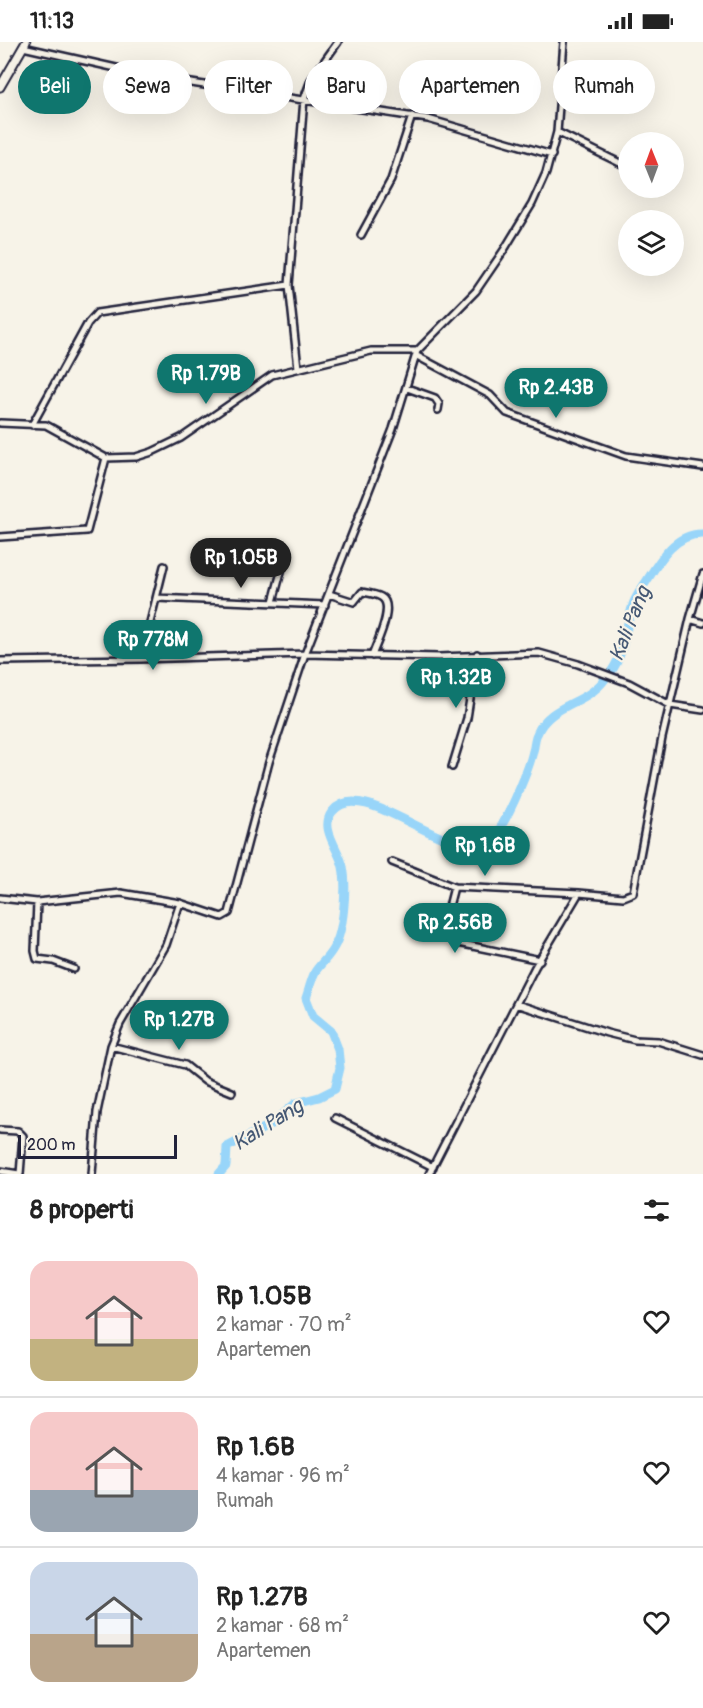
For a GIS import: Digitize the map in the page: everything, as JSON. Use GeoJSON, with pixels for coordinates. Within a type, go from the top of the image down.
{"type":"FeatureCollection","features":[{"type":"Feature","properties":{"kind":"street"},"geometry":{"type":"LineString","coordinates":[[298,368],[290,289],[304,99],[311,80],[338,42]]}},
{"type":"Feature","properties":{"kind":"street"},"geometry":{"type":"LineString","coordinates":[[562,60],[564,42]]}},
{"type":"Feature","properties":{"kind":"street"},"geometry":{"type":"LineString","coordinates":[[0,87],[25,45],[165,79],[450,123],[552,154]]}},
{"type":"Feature","properties":{"kind":"street"},"geometry":{"type":"LineString","coordinates":[[0,898],[37,902],[121,894],[180,903],[222,917],[229,913],[270,762],[305,654],[407,388],[417,353],[466,302],[504,250],[532,204],[552,154],[558,114]]}},
{"type":"Feature","properties":{"kind":"street"},"geometry":{"type":"LineString","coordinates":[[361,235],[391,180],[412,116]]}},
{"type":"Feature","properties":{"kind":"street"},"geometry":{"type":"LineString","coordinates":[[557,132],[618,162]]}},
{"type":"Feature","properties":{"kind":"street"},"geometry":{"type":"LineString","coordinates":[[32,425],[88,322],[97,313],[290,289]]}},
{"type":"Feature","properties":{"kind":"street"},"geometry":{"type":"LineString","coordinates":[[0,423],[46,426],[106,458],[136,457],[168,445],[272,375],[371,351],[417,353],[490,395],[507,413],[626,456],[703,467]]}},
{"type":"Feature","properties":{"kind":"street"},"geometry":{"type":"LineString","coordinates":[[407,388],[435,399],[439,404],[438,410]]}},
{"type":"Feature","properties":{"kind":"street"},"geometry":{"type":"LineString","coordinates":[[0,537],[86,532],[106,458]]}},
{"type":"Feature","properties":{"kind":"street"},"geometry":{"type":"LineString","coordinates":[[141,660],[164,566]]}},
{"type":"Feature","properties":{"kind":"street"},"geometry":{"type":"LineString","coordinates":[[273,602],[282,568]]}},
{"type":"Feature","properties":{"kind":"street"},"geometry":{"type":"LineString","coordinates":[[392,862],[454,886],[623,897],[633,893],[670,705],[703,574]]}},
{"type":"Feature","properties":{"kind":"street"},"geometry":{"type":"LineString","coordinates":[[329,594],[354,602],[362,592],[382,597],[385,600],[388,611],[372,656]]}},
{"type":"Feature","properties":{"kind":"street"},"geometry":{"type":"LineString","coordinates":[[156,598],[325,604]]}},
{"type":"Feature","properties":{"kind":"street"},"geometry":{"type":"LineString","coordinates":[[690,619],[703,623]]}},
{"type":"Feature","properties":{"kind":"street"},"geometry":{"type":"LineString","coordinates":[[0,661],[141,660],[305,654],[439,657],[539,652],[629,683],[670,705],[703,710]]}},
{"type":"Feature","properties":{"kind":"street"},"geometry":{"type":"LineString","coordinates":[[452,767],[466,718],[477,654]]}},
{"type":"Feature","properties":{"kind":"street"},"geometry":{"type":"LineString","coordinates":[[454,886],[444,926],[445,935],[458,943],[540,960]]}},
{"type":"Feature","properties":{"kind":"street"},"geometry":{"type":"LineString","coordinates":[[429,1174],[516,1004],[579,893]]}},
{"type":"Feature","properties":{"kind":"street"},"geometry":{"type":"LineString","coordinates":[[37,902],[35,951],[37,959],[53,961],[74,969]]}},
{"type":"Feature","properties":{"kind":"street"},"geometry":{"type":"LineString","coordinates":[[92,1174],[97,1112],[111,1046],[120,1024],[166,945],[180,903]]}},
{"type":"Feature","properties":{"kind":"street"},"geometry":{"type":"LineString","coordinates":[[516,1004],[607,1033],[635,1040],[658,1041],[703,1055]]}},
{"type":"Feature","properties":{"kind":"street"},"geometry":{"type":"LineString","coordinates":[[111,1046],[185,1065],[205,1081],[232,1092]]}},
{"type":"Feature","properties":{"kind":"street"},"geometry":{"type":"LineString","coordinates":[[335,1118],[433,1167]]}},
{"type":"Feature","properties":{"kind":"street"},"geometry":{"type":"LineString","coordinates":[[0,1130],[18,1131],[23,1136],[20,1174],[0,1171]]}},
{"type":"Feature","properties":{"kind":"waterway","name":"Kali Pang"},"geometry":{"type":"LineString","coordinates":[[611,672],[620,655],[634,602],[656,566],[676,543],[684,538],[703,534]]}},
{"type":"Feature","properties":{"kind":"waterway","name":"Kali Pang"},"geometry":{"type":"LineString","coordinates":[[219,1174],[226,1166],[227,1147],[272,1124],[296,1103],[319,1097],[335,1089],[340,1068],[338,1049],[331,1031],[313,1016],[306,998],[315,972],[334,947],[342,920],[345,896],[344,875],[341,860],[329,832],[328,825],[332,812],[346,803],[363,803],[384,810],[450,841],[470,846],[487,843],[493,838],[507,816],[521,786],[534,749],[536,736],[543,724],[550,716],[597,688],[605,679]]}}]}
